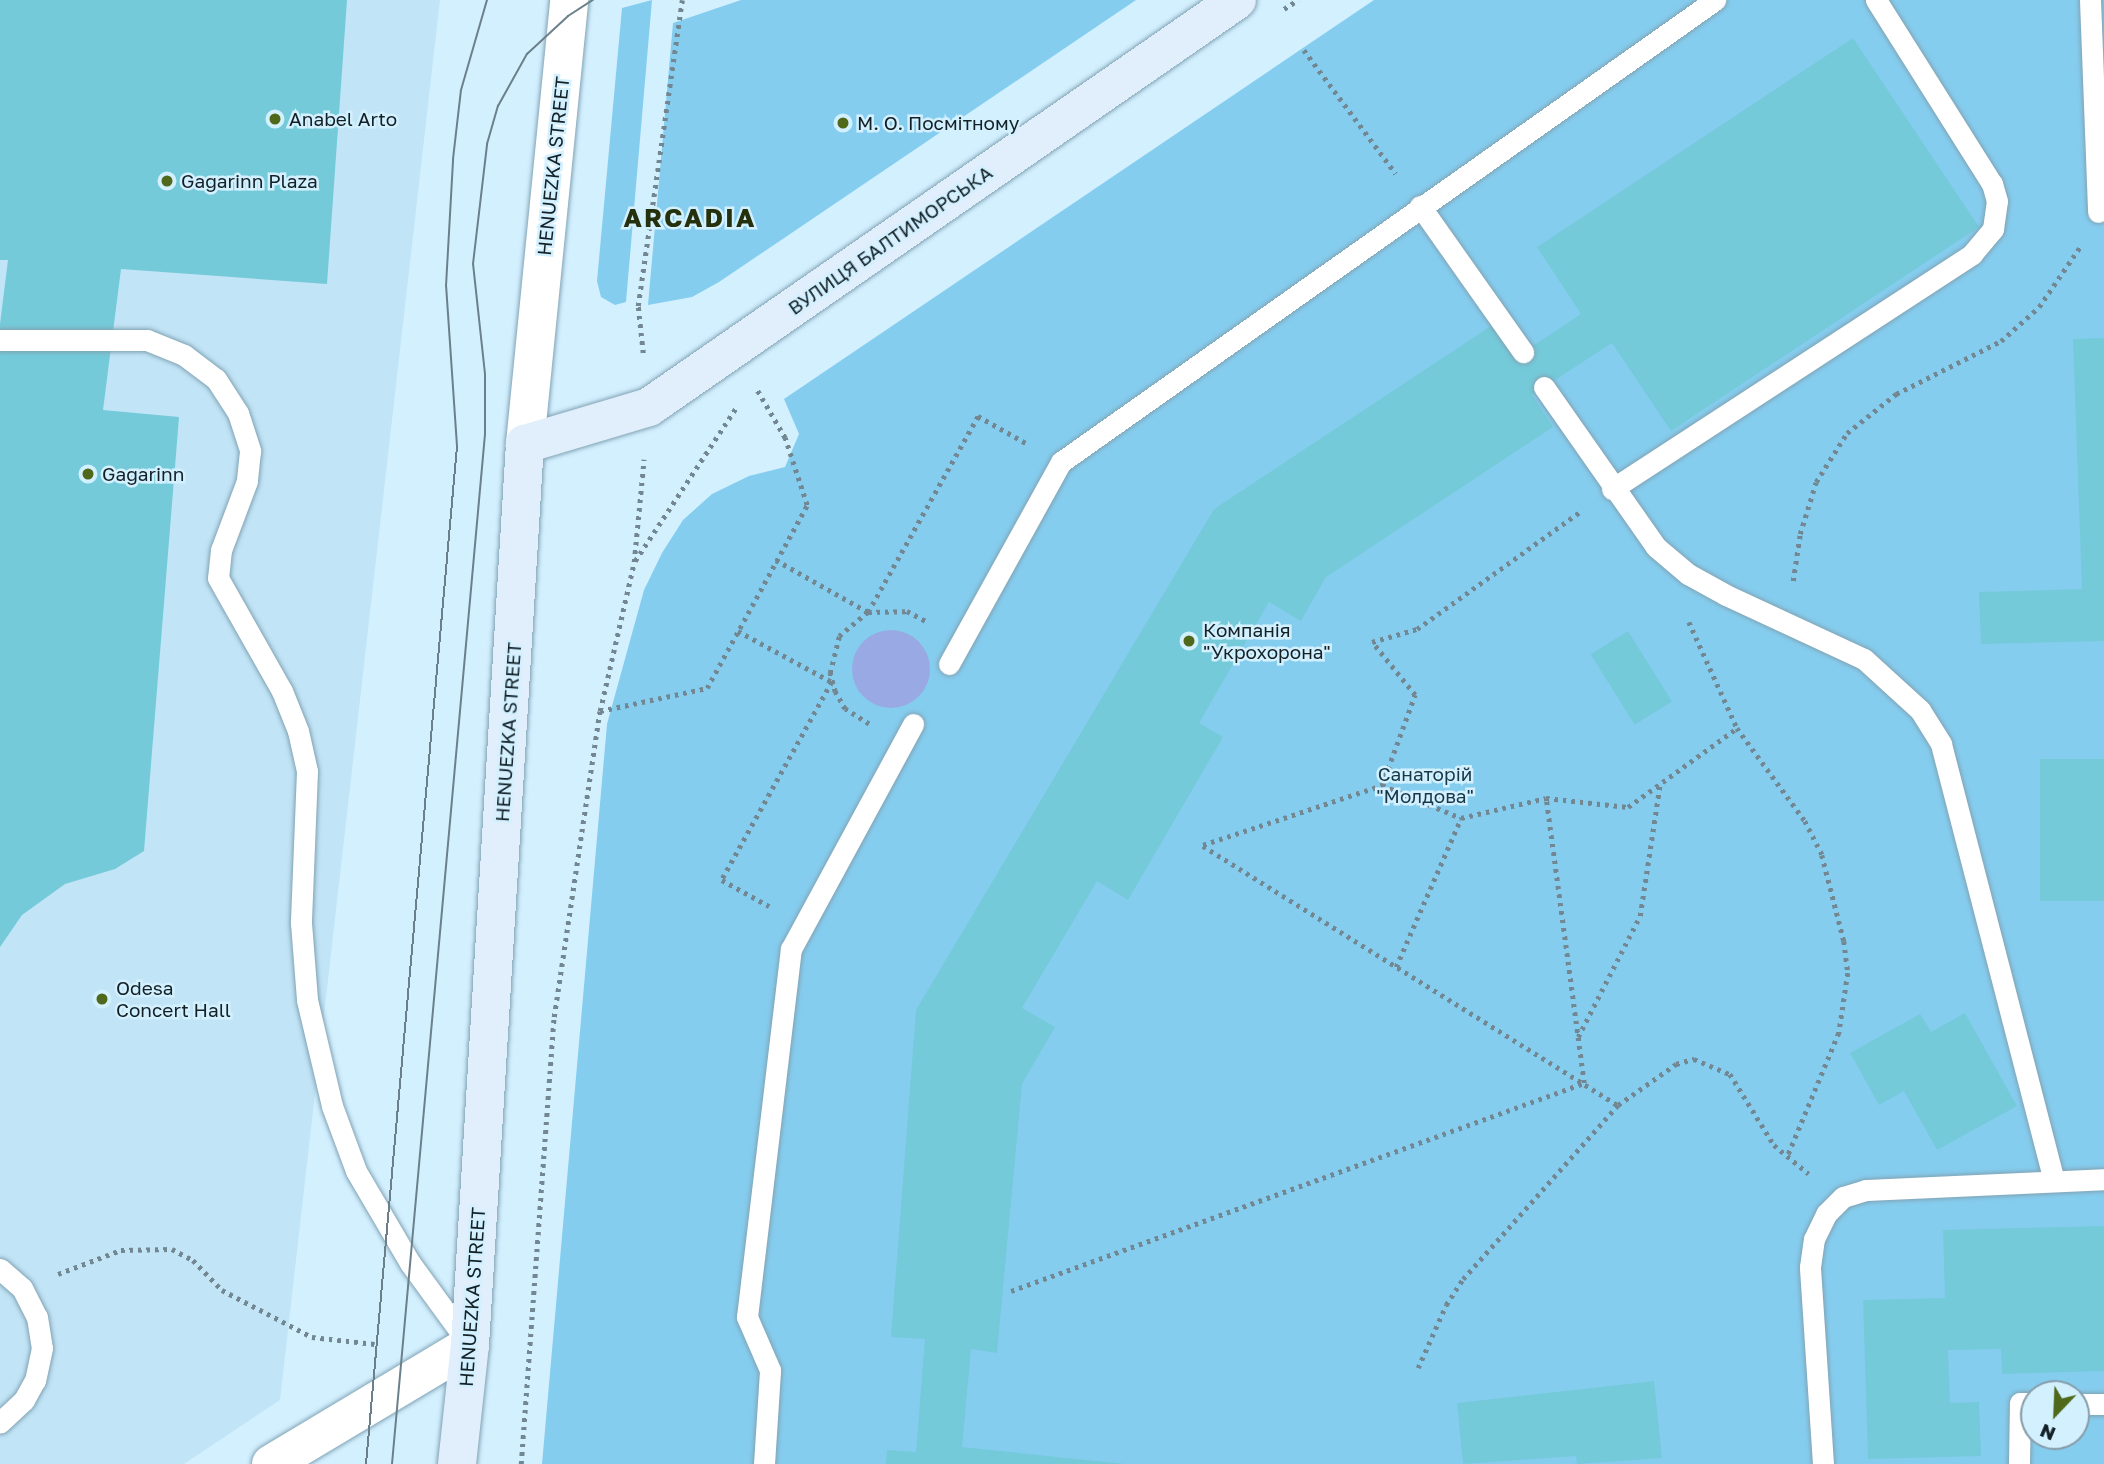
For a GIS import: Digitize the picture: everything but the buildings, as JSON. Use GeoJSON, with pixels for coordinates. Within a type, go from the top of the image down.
{"type":"FeatureCollection","features":[{"type":"Feature","properties":{"kind":"main road","name":"ВУЛИЦЯ БАЛТИМОРСЬКА"},"geometry":{"type":"LineString","coordinates":[[525,444],[649,407],[1237,0]]}},
{"type":"Feature","properties":{"kind":"main road","name":"HENUEZKA STREET"},"geometry":{"type":"LineString","coordinates":[[457,1464],[470,1345],[525,444]]}},
{"type":"Feature","properties":{"kind":"street","name":"HENUEZKA STREET"},"geometry":{"type":"LineString","coordinates":[[525,444],[569,0]]}},
{"type":"Feature","properties":{"kind":"street"},"geometry":{"type":"LineString","coordinates":[[271,1464],[470,1345]]}},
{"type":"Feature","properties":{"kind":"lane"},"geometry":{"type":"LineString","coordinates":[[950,664],[1061,462],[1715,0]]}},
{"type":"Feature","properties":{"kind":"lane"},"geometry":{"type":"LineString","coordinates":[[1612,489],[1972,254],[1993,229],[1997,208],[1992,184],[1877,0]]}},
{"type":"Feature","properties":{"kind":"lane"},"geometry":{"type":"LineString","coordinates":[[2090,0],[2098,212]]}},
{"type":"Feature","properties":{"kind":"lane"},"geometry":{"type":"LineString","coordinates":[[1420,206],[1523,352]]}},
{"type":"Feature","properties":{"kind":"lane"},"geometry":{"type":"LineString","coordinates":[[0,340],[146,340],[184,355],[216,379],[238,413],[250,451],[247,481],[221,550],[218,579],[282,691],[298,731],[307,771],[301,923],[307,1000],[332,1106],[356,1171],[410,1263],[470,1345]]}},
{"type":"Feature","properties":{"kind":"lane"},"geometry":{"type":"LineString","coordinates":[[1544,387],[1612,489],[1656,547],[1688,574],[1864,659],[1895,682],[1920,710],[1941,744],[2054,1181]]}},
{"type":"Feature","properties":{"kind":"lane"},"geometry":{"type":"LineString","coordinates":[[764,1464],[770,1370],[747,1317],[790,949],[913,723]]}},
{"type":"Feature","properties":{"kind":"lane"},"geometry":{"type":"LineString","coordinates":[[1823,1464],[1810,1267],[1814,1239],[1826,1214],[1843,1198],[1866,1190],[2104,1179]]}},
{"type":"Feature","properties":{"kind":"lane"},"geometry":{"type":"LineString","coordinates":[[0,1269],[22,1288],[37,1317],[42,1348],[35,1380],[24,1400],[0,1422]]}},
{"type":"Feature","properties":{"kind":"lane"},"geometry":{"type":"LineString","coordinates":[[2019,1464],[2020,1403]]}},
{"type":"Feature","properties":{"kind":"path"},"geometry":{"type":"LineString","coordinates":[[520,1464],[554,1017],[600,711],[634,562],[649,407],[638,306],[682,0]]}},
{"type":"Feature","properties":{"kind":"path"},"geometry":{"type":"LineString","coordinates":[[1304,50],[1420,206]]}},
{"type":"Feature","properties":{"kind":"path"},"geometry":{"type":"LineString","coordinates":[[1787,620],[1800,534],[1816,482],[1847,433],[1896,394],[2001,341],[2039,307],[2073,263],[2098,212]]}},
{"type":"Feature","properties":{"kind":"path"},"geometry":{"type":"LineString","coordinates":[[600,711],[707,688],[807,505],[785,438],[752,383]]}},
{"type":"Feature","properties":{"kind":"path"},"geometry":{"type":"LineString","coordinates":[[868,612],[978,416],[1061,462]]}},
{"type":"Feature","properties":{"kind":"path"},"geometry":{"type":"LineString","coordinates":[[1382,785],[1415,695],[1373,642],[1417,629],[1612,489]]}},
{"type":"Feature","properties":{"kind":"path"},"geometry":{"type":"LineString","coordinates":[[776,560],[868,612]]}},
{"type":"Feature","properties":{"kind":"path"},"geometry":{"type":"LineString","coordinates":[[913,723],[880,727],[860,721],[845,709],[832,682],[832,654],[839,636],[852,621],[868,612],[887,608],[925,618],[943,641],[950,664]]}},
{"type":"Feature","properties":{"kind":"path"},"geometry":{"type":"LineString","coordinates":[[1688,620],[1737,728],[1805,821],[1822,855],[1844,941],[1847,983],[1839,1033],[1787,1158]]}},
{"type":"Feature","properties":{"kind":"path"},"geometry":{"type":"LineString","coordinates":[[738,631],[832,682]]}},
{"type":"Feature","properties":{"kind":"path"},"geometry":{"type":"LineString","coordinates":[[803,925],[722,880],[832,682]]}},
{"type":"Feature","properties":{"kind":"path"},"geometry":{"type":"LineString","coordinates":[[1618,1105],[1202,845],[1382,785],[1461,818],[1546,798],[1628,807],[1737,728]]}},
{"type":"Feature","properties":{"kind":"path"},"geometry":{"type":"LineString","coordinates":[[1578,1038],[1640,916],[1660,783]]}},
{"type":"Feature","properties":{"kind":"path"},"geometry":{"type":"LineString","coordinates":[[1546,798],[1584,1083]]}},
{"type":"Feature","properties":{"kind":"path"},"geometry":{"type":"LineString","coordinates":[[1396,967],[1461,818]]}},
{"type":"Feature","properties":{"kind":"path"},"geometry":{"type":"LineString","coordinates":[[1418,1368],[1446,1305],[1463,1279],[1618,1105],[1676,1065],[1694,1059],[1711,1063],[1730,1074],[1787,1158],[1843,1198]]}},
{"type":"Feature","properties":{"kind":"path"},"geometry":{"type":"LineString","coordinates":[[1012,1291],[1584,1083]]}},
{"type":"Feature","properties":{"kind":"path"},"geometry":{"type":"LineString","coordinates":[[22,1288],[121,1250],[172,1250],[192,1260],[222,1290],[312,1337],[390,1345]]}},
{"type":"Feature","properties":{"kind":"shaded area"},"geometry":{"type":"Polygon","coordinates":[[[0,0],[440,0],[280,1400],[184,1464],[0,1464],[0,0]]]}},
{"type":"Feature","properties":{"kind":"shaded area"},"geometry":{"type":"Polygon","coordinates":[[[891,630],[906,633],[918,642],[927,654],[930,669],[927,684],[918,696],[906,705],[891,708],[876,705],[864,696],[855,684],[852,669],[855,654],[864,642],[876,633],[891,630]]]}},
{"type":"Feature","properties":{"kind":"green space"},"geometry":{"type":"Polygon","coordinates":[[[652,0],[626,302],[615,305],[601,297],[597,281],[622,8],[652,0]]]}},
{"type":"Feature","properties":{"kind":"green space"},"geometry":{"type":"Polygon","coordinates":[[[741,0],[1136,0],[719,282],[692,297],[648,305],[673,23],[741,0]]]}},
{"type":"Feature","properties":{"kind":"green space","name":"Санаторій \"Молдова\""},"geometry":{"type":"Polygon","coordinates":[[[1374,0],[2104,0],[2104,1464],[542,1464],[607,724],[644,590],[662,553],[683,520],[712,494],[749,476],[785,467],[799,434],[784,399],[1374,0]]]}},
{"type":"Feature","properties":{"kind":"tram line"},"geometry":{"type":"LineString","coordinates":[[366,1464],[457,446],[446,286],[453,159],[461,90],[487,0]]}},
{"type":"Feature","properties":{"kind":"tram line"},"geometry":{"type":"LineString","coordinates":[[392,1464],[485,435],[485,374],[473,264],[487,144],[498,106],[527,54],[568,16],[593,0]]}},
{"type":"Feature","properties":{"kind":"place","name":"Anabel Arto"},"geometry":{"type":"Point","coordinates":[275,119]}},
{"type":"Feature","properties":{"kind":"place","name":"М. О. Посмітному"},"geometry":{"type":"Point","coordinates":[843,123]}},
{"type":"Feature","properties":{"kind":"place","name":"Gagarinn Plaza"},"geometry":{"type":"Point","coordinates":[167,181]}},
{"type":"Feature","properties":{"kind":"place","name":"Gagarinn"},"geometry":{"type":"Point","coordinates":[88,474]}},
{"type":"Feature","properties":{"kind":"place","name":"Компанія \"Укрохорона\""},"geometry":{"type":"Point","coordinates":[1189,641]}},
{"type":"Feature","properties":{"kind":"place","name":"Odesa Concert Hall"},"geometry":{"type":"Point","coordinates":[102,999]}},
{"type":"Feature","properties":{"kind":"district","name":"ARCADIA"},"geometry":{"type":"Point","coordinates":[690,218]}}]}
